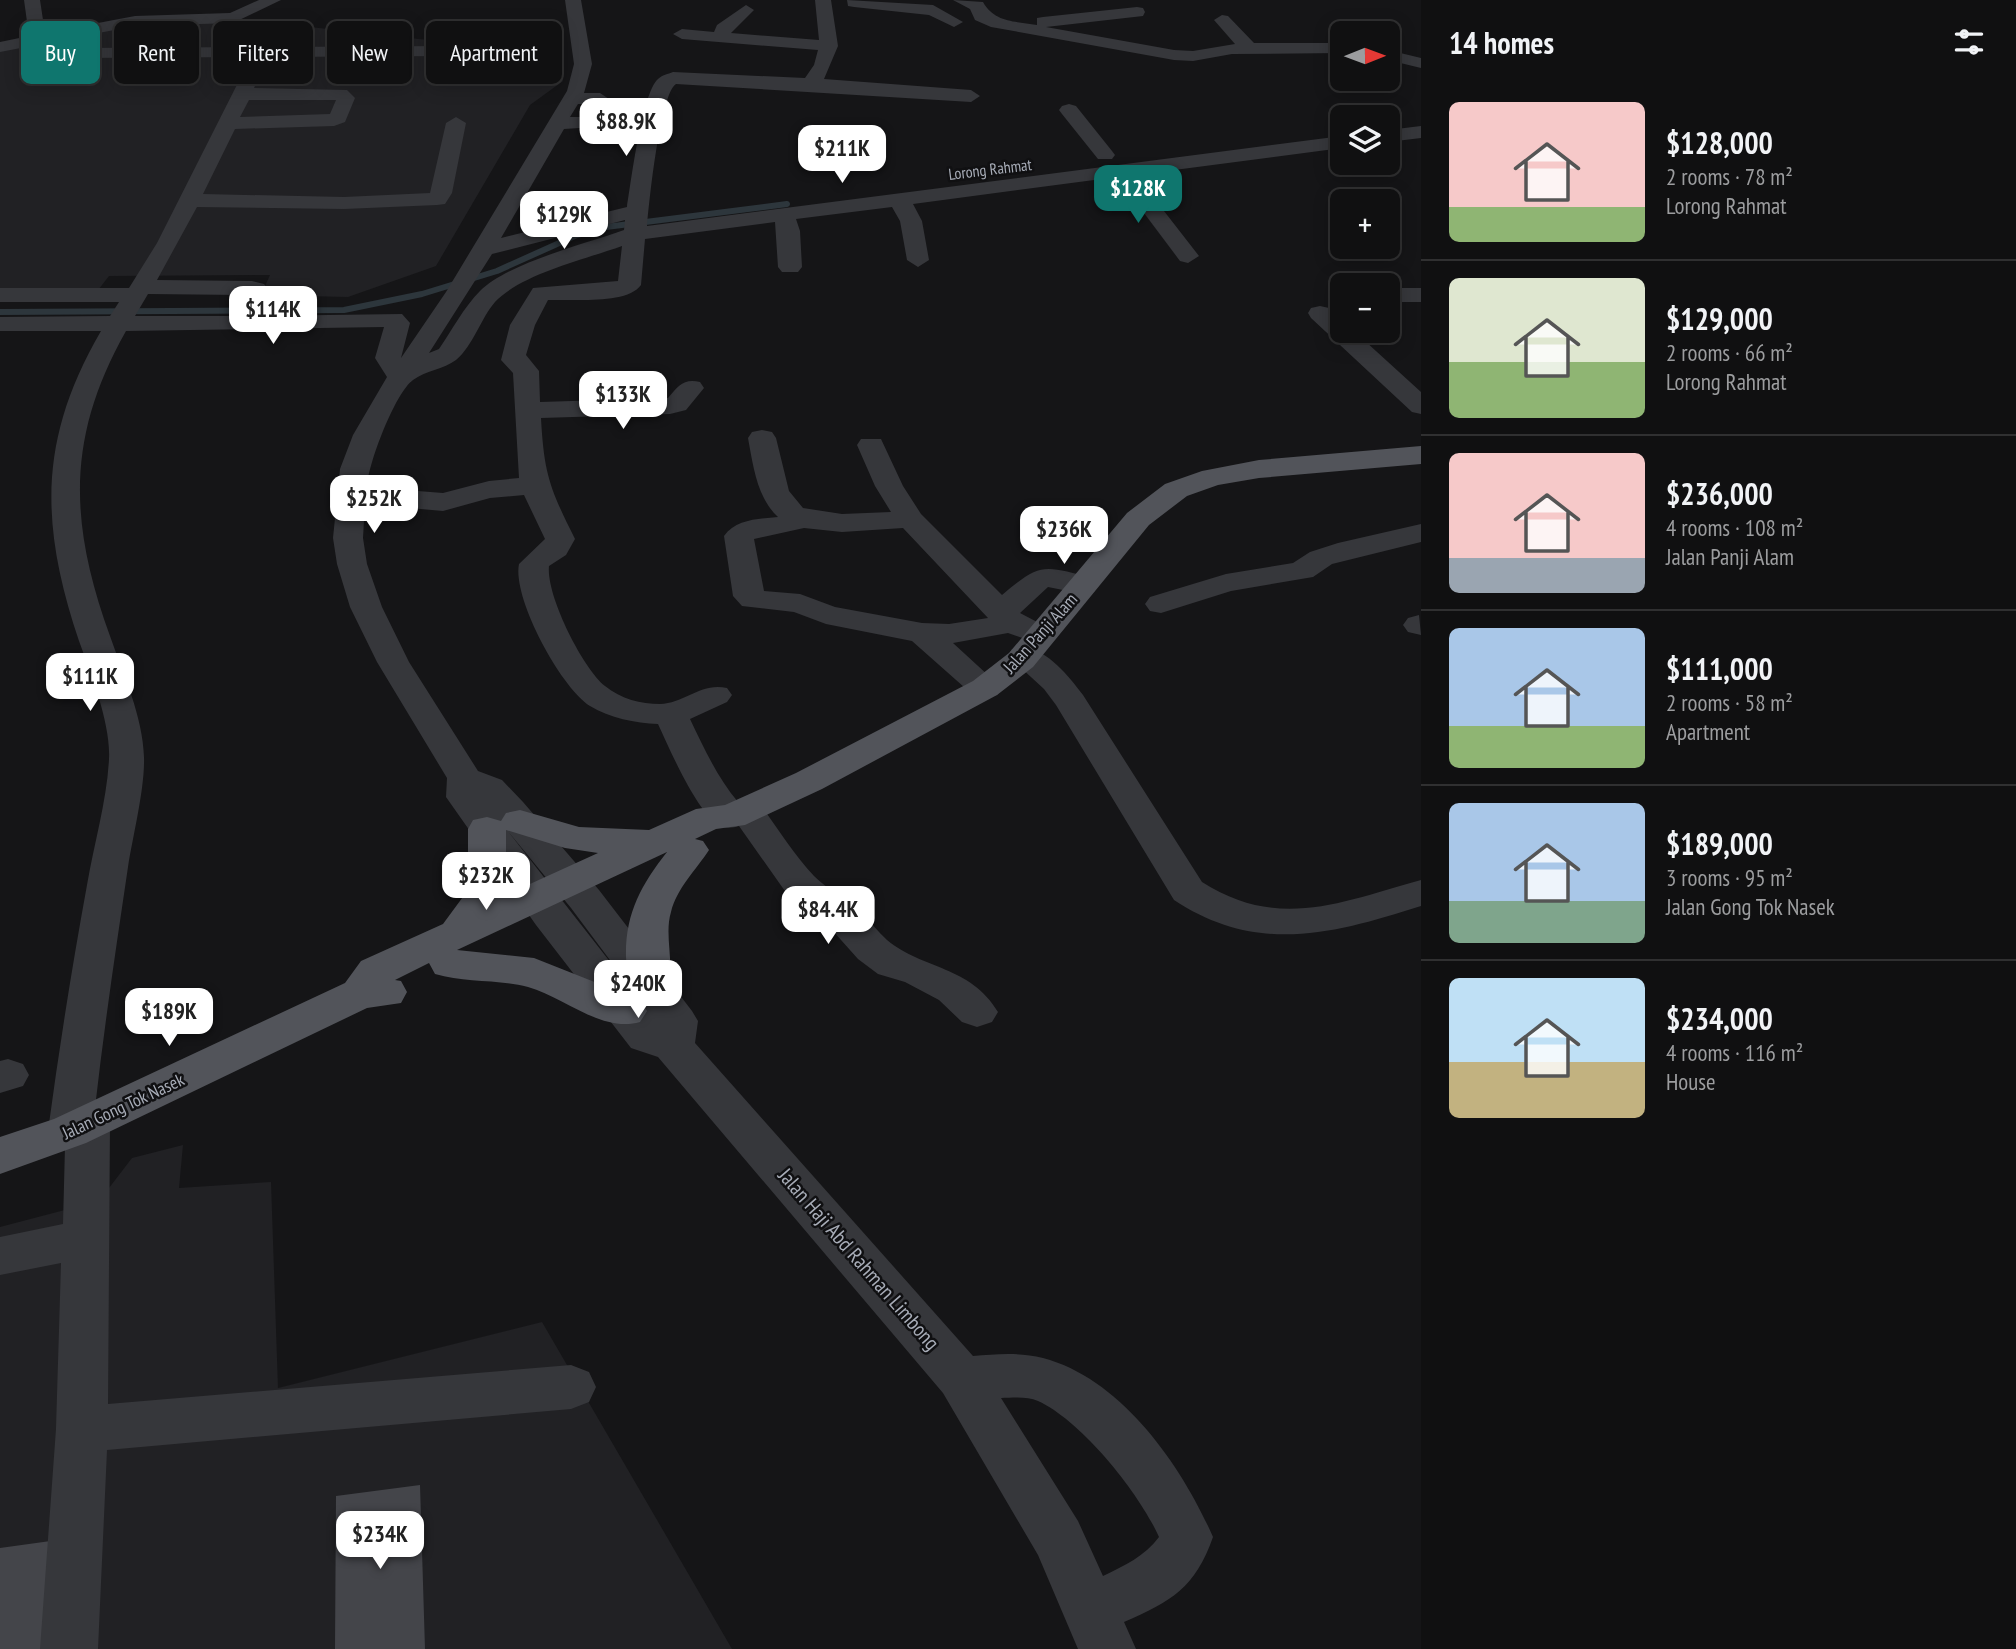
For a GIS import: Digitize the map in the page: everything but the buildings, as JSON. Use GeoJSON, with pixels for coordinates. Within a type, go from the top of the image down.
{"type":"FeatureCollection","features":[{"type":"Feature","properties":{"kind":"main road","name":"Jalan Panji Alam"},"geometry":{"type":"LineString","coordinates":[[560,898],[676,844],[722,834],[739,814],[809,781],[985,688],[1020,632],[1083,585],[1138,519],[1157,502],[1191,484],[1259,469],[1421,455]]}},
{"type":"Feature","properties":{"kind":"main road"},"geometry":{"type":"LineString","coordinates":[[503,825],[584,842],[676,844],[649,909],[637,997],[534,973],[454,948],[488,892],[503,825]]}},
{"type":"Feature","properties":{"kind":"main road","name":"Jalan Gong Tok Nasek"},"geometry":{"type":"LineString","coordinates":[[0,1156],[79,1127],[360,994],[391,992],[454,948],[560,898]]}},
{"type":"Feature","properties":{"kind":"street"},"geometry":{"type":"LineString","coordinates":[[32,0],[34,21]]}},
{"type":"Feature","properties":{"kind":"street"},"geometry":{"type":"LineString","coordinates":[[100,28],[141,20],[233,18],[273,0]]}},
{"type":"Feature","properties":{"kind":"street"},"geometry":{"type":"LineString","coordinates":[[535,485],[489,490],[466,499],[443,502],[350,494],[359,452],[401,376],[471,289],[483,249],[572,98],[583,64],[573,0]]}},
{"type":"Feature","properties":{"kind":"street"},"geometry":{"type":"LineString","coordinates":[[854,2],[880,0]]}},
{"type":"Feature","properties":{"kind":"street"},"geometry":{"type":"LineString","coordinates":[[961,0],[977,6],[979,14],[987,20],[1054,43],[1115,54],[1186,56],[1256,48],[1330,48]]}},
{"type":"Feature","properties":{"kind":"street"},"geometry":{"type":"LineString","coordinates":[[810,84],[824,66],[829,46],[823,1],[933,10],[954,22]]}},
{"type":"Feature","properties":{"kind":"street"},"geometry":{"type":"LineString","coordinates":[[722,38],[723,29],[746,10]]}},
{"type":"Feature","properties":{"kind":"street"},"geometry":{"type":"LineString","coordinates":[[1007,26],[1137,12]]}},
{"type":"Feature","properties":{"kind":"street"},"geometry":{"type":"LineString","coordinates":[[1222,20],[1256,48],[1287,60],[1291,66]]}},
{"type":"Feature","properties":{"kind":"street"},"geometry":{"type":"LineString","coordinates":[[682,34],[829,46]]}},
{"type":"Feature","properties":{"kind":"street"},"geometry":{"type":"LineString","coordinates":[[0,47],[21,43]]}},
{"type":"Feature","properties":{"kind":"street"},"geometry":{"type":"LineString","coordinates":[[100,53],[213,52]]}},
{"type":"Feature","properties":{"kind":"street"},"geometry":{"type":"LineString","coordinates":[[1400,58],[1421,63]]}},
{"type":"Feature","properties":{"kind":"street"},"geometry":{"type":"LineString","coordinates":[[401,376],[438,360],[484,350],[544,292],[627,288],[653,114],[663,84],[673,78],[810,84],[971,96]]}},
{"type":"Feature","properties":{"kind":"street"},"geometry":{"type":"LineString","coordinates":[[69,1649],[82,1429],[85,1239],[79,1127],[86,1006],[127,758],[122,725],[107,668],[74,571],[66,473],[68,443],[78,405],[90,376],[138,291],[169,243],[246,84]]}},
{"type":"Feature","properties":{"kind":"street"},"geometry":{"type":"LineString","coordinates":[[227,124],[337,120],[346,98],[351,93],[241,94]]}},
{"type":"Feature","properties":{"kind":"street"},"geometry":{"type":"LineString","coordinates":[[267,122],[279,94]]}},
{"type":"Feature","properties":{"kind":"street"},"geometry":{"type":"LineString","coordinates":[[556,123],[588,123],[600,99],[572,98]]}},
{"type":"Feature","properties":{"kind":"street"},"geometry":{"type":"LineString","coordinates":[[1069,110],[1188,256]]}},
{"type":"Feature","properties":{"kind":"street"},"geometry":{"type":"LineString","coordinates":[[1400,117],[1421,114]]}},
{"type":"Feature","properties":{"kind":"street"},"geometry":{"type":"LineString","coordinates":[[188,201],[302,200],[344,203],[437,199],[441,193],[456,123]]}},
{"type":"Feature","properties":{"kind":"street","name":"Lorong Rahmat"},"geometry":{"type":"LineString","coordinates":[[707,204],[1113,162],[1330,126]]}},
{"type":"Feature","properties":{"kind":"street"},"geometry":{"type":"LineString","coordinates":[[1400,135],[1421,132]]}},
{"type":"Feature","properties":{"kind":"street"},"geometry":{"type":"LineString","coordinates":[[483,249],[533,238],[582,222],[635,223],[783,214],[899,199],[1113,162],[1330,143]]}},
{"type":"Feature","properties":{"kind":"street"},"geometry":{"type":"LineString","coordinates":[[899,199],[911,221],[918,260]]}},
{"type":"Feature","properties":{"kind":"street"},"geometry":{"type":"LineString","coordinates":[[471,289],[491,292],[518,276],[666,209]]}},
{"type":"Feature","properties":{"kind":"street"},"geometry":{"type":"LineString","coordinates":[[783,214],[789,231],[790,267]]}},
{"type":"Feature","properties":{"kind":"street"},"geometry":{"type":"LineString","coordinates":[[0,295],[256,289],[242,324]]}},
{"type":"Feature","properties":{"kind":"street"},"geometry":{"type":"LineString","coordinates":[[471,289],[532,305]]}},
{"type":"Feature","properties":{"kind":"street"},"geometry":{"type":"LineString","coordinates":[[471,289],[484,350]]}},
{"type":"Feature","properties":{"kind":"street"},"geometry":{"type":"LineString","coordinates":[[1400,295],[1420,294]]}},
{"type":"Feature","properties":{"kind":"street"},"geometry":{"type":"LineString","coordinates":[[1320,313],[1421,406]]}},
{"type":"Feature","properties":{"kind":"street"},"geometry":{"type":"LineString","coordinates":[[0,324],[242,324],[393,319],[398,323],[387,348],[386,359],[390,368],[401,376]]}},
{"type":"Feature","properties":{"kind":"street"},"geometry":{"type":"LineString","coordinates":[[484,350],[517,363],[526,371],[530,465],[535,485],[561,539],[556,549],[533,564],[542,608],[584,683],[593,693],[618,707],[670,713],[715,695]]}},
{"type":"Feature","properties":{"kind":"street"},"geometry":{"type":"LineString","coordinates":[[527,411],[670,406],[677,404],[691,388]]}},
{"type":"Feature","properties":{"kind":"street"},"geometry":{"type":"LineString","coordinates":[[762,438],[770,477],[783,507],[800,518],[831,523],[910,519]]}},
{"type":"Feature","properties":{"kind":"street"},"geometry":{"type":"LineString","coordinates":[[871,445],[890,486],[910,519],[1020,632],[1072,702],[1188,891],[1205,906],[1235,916],[1307,923],[1345,917],[1421,893]]}},
{"type":"Feature","properties":{"kind":"street","name":"Jalan Haji Abd Rahman Limbong"},"geometry":{"type":"LineString","coordinates":[[350,494],[348,538],[352,564],[366,607],[393,662],[465,778],[489,788],[503,825],[637,997],[646,1037],[673,1046],[961,1378],[1059,1539],[1098,1629]]}},
{"type":"Feature","properties":{"kind":"street"},"geometry":{"type":"LineString","coordinates":[[800,518],[790,526],[756,528],[739,536],[750,598],[800,603],[826,615],[922,633],[1020,632]]}},
{"type":"Feature","properties":{"kind":"street"},"geometry":{"type":"LineString","coordinates":[[1161,604],[1226,583],[1302,570],[1321,558],[1349,549],[1421,534]]}},
{"type":"Feature","properties":{"kind":"street"},"geometry":{"type":"LineString","coordinates":[[1020,632],[1042,577],[1083,585]]}},
{"type":"Feature","properties":{"kind":"street"},"geometry":{"type":"LineString","coordinates":[[922,633],[985,688]]}},
{"type":"Feature","properties":{"kind":"street"},"geometry":{"type":"LineString","coordinates":[[670,713],[690,762],[712,795],[739,814],[801,885],[847,922],[872,949],[892,964],[919,972],[953,990],[977,1012]]}},
{"type":"Feature","properties":{"kind":"street"},"geometry":{"type":"LineString","coordinates":[[0,1256],[85,1239]]}},
{"type":"Feature","properties":{"kind":"street"},"geometry":{"type":"LineString","coordinates":[[961,1378],[1023,1376],[1045,1380],[1064,1390],[1129,1445],[1175,1511],[1186,1536],[1177,1561],[1098,1629]]}},
{"type":"Feature","properties":{"kind":"street"},"geometry":{"type":"LineString","coordinates":[[82,1429],[570,1387]]}},
{"type":"Feature","properties":{"kind":"shaded area"},"geometry":{"type":"Polygon","coordinates":[[[213,21],[213,84],[313,84],[313,27],[327,29],[327,84],[412,84],[412,38],[426,40],[426,84],[559,84],[530,105],[436,266],[348,297],[261,295],[270,275],[109,276],[95,294],[0,293],[0,50],[21,46],[21,84],[100,84],[100,31],[114,28],[114,84],[199,84],[199,22],[213,21]]]}},
{"type":"Feature","properties":{"kind":"shaded area"},"geometry":{"type":"Polygon","coordinates":[[[183,1145],[179,1188],[271,1182],[278,1388],[542,1322],[732,1649],[0,1649],[0,1227],[99,1201],[132,1158],[183,1145]]]}},
{"type":"Feature","properties":{"kind":"waterway"},"geometry":{"type":"LineString","coordinates":[[0,312],[344,310],[422,294],[497,271],[577,235],[606,227],[787,204]]}}]}
